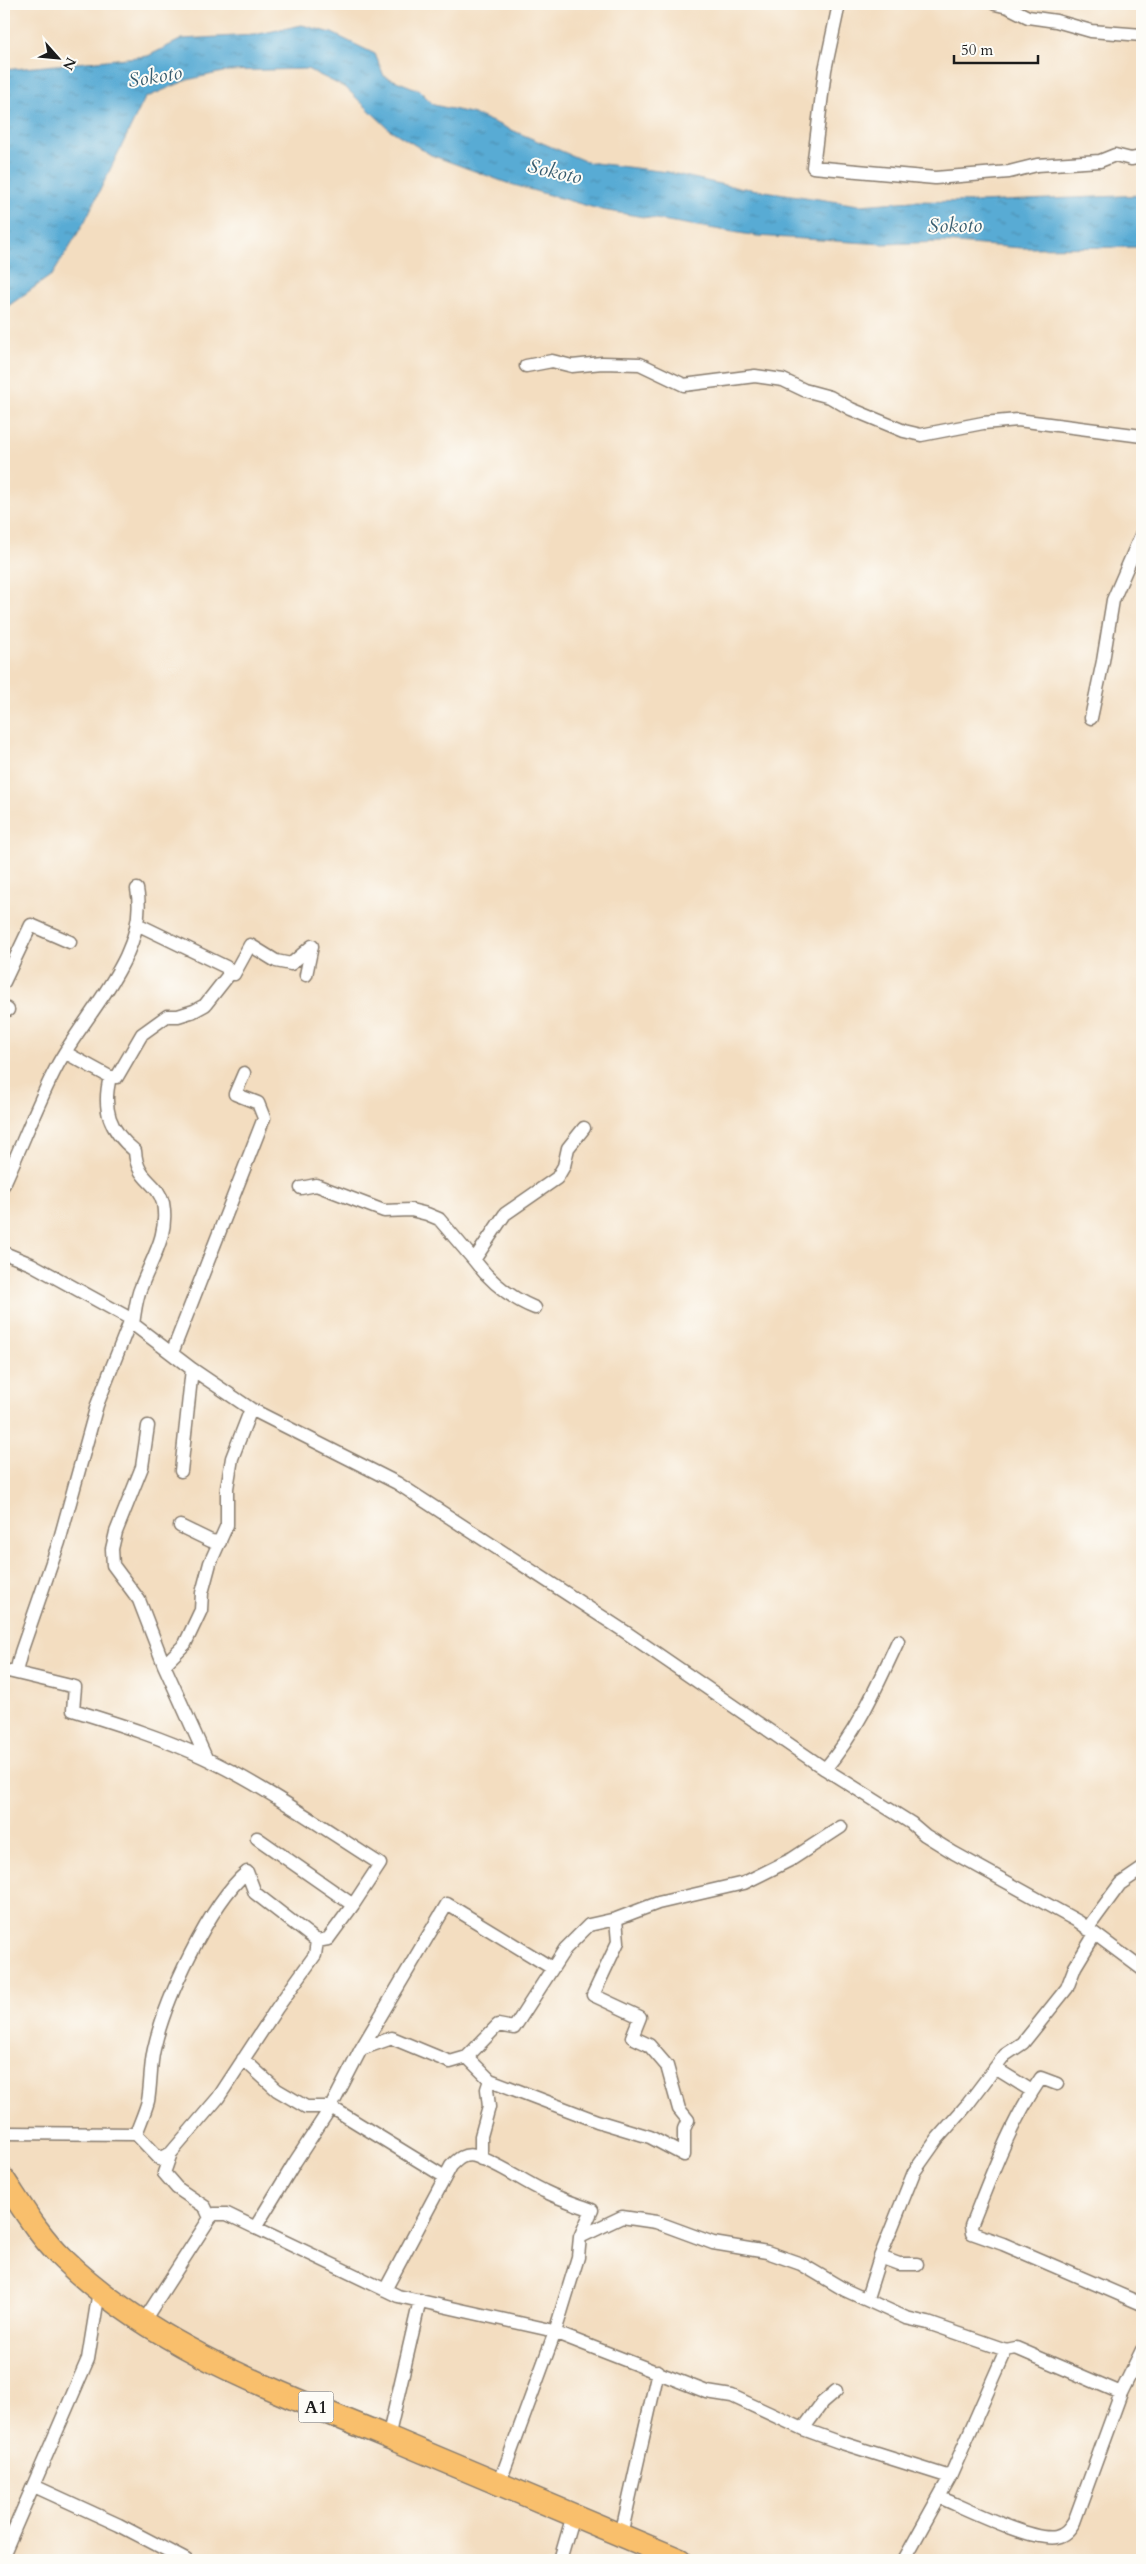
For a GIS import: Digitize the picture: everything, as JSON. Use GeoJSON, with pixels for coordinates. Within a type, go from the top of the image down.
{"type":"FeatureCollection","features":[{"type":"Feature","properties":{"kind":"highway","name":"A1"},"geometry":{"type":"LineString","coordinates":[[4,2180],[35,2228],[62,2258],[99,2291],[143,2322],[184,2347],[229,2370],[680,2560]]}},
{"type":"Feature","properties":{"kind":"street"},"geometry":{"type":"LineString","coordinates":[[839,4],[825,70],[812,167],[935,178],[1010,172],[1037,165],[1100,161],[1115,155],[1131,159],[1142,158]]}},
{"type":"Feature","properties":{"kind":"street"},"geometry":{"type":"LineString","coordinates":[[995,4],[1008,7],[1028,17],[1056,21],[1091,31],[1142,35]]}},
{"type":"Feature","properties":{"kind":"street"},"geometry":{"type":"LineString","coordinates":[[526,366],[552,361],[572,366],[602,362],[640,364],[684,385],[755,376],[783,380],[804,390],[830,397],[851,409],[904,431],[921,435],[983,423],[1018,420],[1142,436]]}},
{"type":"Feature","properties":{"kind":"street"},"geometry":{"type":"LineString","coordinates":[[1091,718],[1113,600],[1142,533]]}},
{"type":"Feature","properties":{"kind":"street"},"geometry":{"type":"LineString","coordinates":[[4,1184],[55,1068],[115,976],[132,942],[140,909],[137,889]]}},
{"type":"Feature","properties":{"kind":"street"},"geometry":{"type":"LineString","coordinates":[[137,924],[219,963],[231,972]]}},
{"type":"Feature","properties":{"kind":"street"},"geometry":{"type":"LineString","coordinates":[[4,982],[31,925],[70,942]]}},
{"type":"Feature","properties":{"kind":"street"},"geometry":{"type":"LineString","coordinates":[[231,972],[226,974],[234,974],[250,945],[276,961],[291,964],[312,946],[306,975]]}},
{"type":"Feature","properties":{"kind":"street"},"geometry":{"type":"LineString","coordinates":[[66,1053],[110,1077],[118,1077],[142,1034],[167,1016],[178,1016],[205,1005],[231,972]]}},
{"type":"Feature","properties":{"kind":"street"},"geometry":{"type":"LineString","coordinates":[[172,1353],[264,1118],[258,1103],[235,1094],[244,1073]]}},
{"type":"Feature","properties":{"kind":"street"},"geometry":{"type":"LineString","coordinates":[[110,1077],[105,1102],[107,1113],[121,1138],[134,1151],[135,1162],[142,1177],[159,1192],[164,1214],[163,1233],[156,1255],[140,1288],[132,1322],[97,1405],[59,1542],[21,1652],[10,1671],[75,1687],[73,1710],[129,1727],[206,1758],[279,1800],[380,1864],[328,1939],[317,1941],[255,1893],[247,1872],[234,1883],[184,1967],[171,1997],[154,2049],[148,2102],[136,2134]]}},
{"type":"Feature","properties":{"kind":"street"},"geometry":{"type":"LineString","coordinates":[[474,1260],[505,1214],[557,1178],[564,1166],[568,1148],[584,1128]]}},
{"type":"Feature","properties":{"kind":"street"},"geometry":{"type":"LineString","coordinates":[[301,1188],[316,1185],[384,1211],[412,1210],[439,1219],[485,1274],[501,1288],[535,1308]]}},
{"type":"Feature","properties":{"kind":"street"},"geometry":{"type":"LineString","coordinates":[[4,1253],[31,1264],[132,1322],[192,1369],[251,1409],[397,1483],[624,1631],[825,1769],[911,1823],[954,1853],[1091,1931],[1142,1969]]}},
{"type":"Feature","properties":{"kind":"street"},"geometry":{"type":"LineString","coordinates":[[181,1471],[192,1369]]}},
{"type":"Feature","properties":{"kind":"street"},"geometry":{"type":"LineString","coordinates":[[164,1665],[185,1644],[201,1610],[202,1594],[210,1563],[227,1525],[227,1488],[232,1458],[251,1409]]}},
{"type":"Feature","properties":{"kind":"street"},"geometry":{"type":"LineString","coordinates":[[148,1426],[142,1467],[116,1532],[113,1565],[139,1600],[164,1665],[206,1758]]}},
{"type":"Feature","properties":{"kind":"street"},"geometry":{"type":"LineString","coordinates":[[180,1526],[211,1541],[220,1542]]}},
{"type":"Feature","properties":{"kind":"street"},"geometry":{"type":"LineString","coordinates":[[825,1769],[842,1750],[872,1696],[898,1641]]}},
{"type":"Feature","properties":{"kind":"street"},"geometry":{"type":"LineString","coordinates":[[361,2050],[392,2038],[450,2062],[468,2057],[498,2024],[514,2028],[565,1948],[589,1925],[616,1919],[658,1903],[744,1883],[792,1859],[841,1827]]}},
{"type":"Feature","properties":{"kind":"street"},"geometry":{"type":"LineString","coordinates":[[257,1838],[353,1905]]}},
{"type":"Feature","properties":{"kind":"street"},"geometry":{"type":"LineString","coordinates":[[867,2298],[880,2257],[914,2172],[938,2138],[967,2105],[1005,2055],[1022,2043],[1068,1988],[1091,1931],[1120,1884],[1142,1869]]}},
{"type":"Feature","properties":{"kind":"street"},"geometry":{"type":"LineString","coordinates":[[255,2228],[294,2162],[331,2107],[361,2050],[447,1904],[552,1968]]}},
{"type":"Feature","properties":{"kind":"street"},"geometry":{"type":"LineString","coordinates":[[468,2057],[490,2080],[596,2121],[650,2137],[684,2155],[684,2129],[688,2120],[679,2109],[667,2066],[649,2045],[632,2037],[640,2017],[593,1994],[618,1942],[616,1919]]}},
{"type":"Feature","properties":{"kind":"street"},"geometry":{"type":"LineString","coordinates":[[4,2133],[136,2134],[160,2159],[171,2153],[218,2098],[315,1955],[317,1941]]}},
{"type":"Feature","properties":{"kind":"street"},"geometry":{"type":"LineString","coordinates":[[243,2059],[277,2090],[306,2107],[331,2107],[445,2177]]}},
{"type":"Feature","properties":{"kind":"street"},"geometry":{"type":"LineString","coordinates":[[996,2068],[1032,2091]]}},
{"type":"Feature","properties":{"kind":"street"},"geometry":{"type":"LineString","coordinates":[[1057,2084],[1041,2078],[1032,2091],[1008,2136],[990,2178],[971,2226],[972,2233],[1003,2244],[1142,2304]]}},
{"type":"Feature","properties":{"kind":"street"},"geometry":{"type":"LineString","coordinates":[[481,2159],[481,2136],[488,2107],[487,2089],[490,2080]]}},
{"type":"Feature","properties":{"kind":"street"},"geometry":{"type":"LineString","coordinates":[[171,2153],[164,2173],[177,2188],[205,2207],[210,2218]]}},
{"type":"Feature","properties":{"kind":"street"},"geometry":{"type":"LineString","coordinates":[[385,2290],[445,2177],[458,2158],[474,2156],[530,2182],[543,2191],[592,2210],[580,2237],[578,2257],[555,2332],[499,2484]]}},
{"type":"Feature","properties":{"kind":"street"},"geometry":{"type":"LineString","coordinates":[[143,2322],[210,2218],[214,2214],[227,2214],[398,2296],[555,2332],[658,2371],[706,2392],[732,2396],[839,2442],[950,2476]]}},
{"type":"Feature","properties":{"kind":"street"},"geometry":{"type":"LineString","coordinates":[[580,2237],[622,2217],[656,2222],[713,2243],[766,2252],[801,2264],[845,2290],[867,2298],[906,2318],[928,2323],[1006,2350],[1016,2348],[1121,2393]]}},
{"type":"Feature","properties":{"kind":"street"},"geometry":{"type":"LineString","coordinates":[[880,2257],[898,2264],[917,2264]]}},
{"type":"Feature","properties":{"kind":"street"},"geometry":{"type":"LineString","coordinates":[[4,2553],[88,2359],[99,2291]]}},
{"type":"Feature","properties":{"kind":"street"},"geometry":{"type":"LineString","coordinates":[[388,2438],[420,2300]]}},
{"type":"Feature","properties":{"kind":"street"},"geometry":{"type":"LineString","coordinates":[[904,2560],[950,2476],[1006,2350]]}},
{"type":"Feature","properties":{"kind":"street"},"geometry":{"type":"LineString","coordinates":[[939,2497],[1014,2528],[1047,2537],[1056,2537],[1068,2532],[1074,2522],[1121,2393],[1142,2350]]}},
{"type":"Feature","properties":{"kind":"street"},"geometry":{"type":"LineString","coordinates":[[621,2535],[658,2371]]}},
{"type":"Feature","properties":{"kind":"street"},"geometry":{"type":"LineString","coordinates":[[803,2428],[822,2402],[836,2391]]}},
{"type":"Feature","properties":{"kind":"street"},"geometry":{"type":"LineString","coordinates":[[34,2486],[119,2525],[186,2560]]}},
{"type":"Feature","properties":{"kind":"street"},"geometry":{"type":"LineString","coordinates":[[560,2560],[573,2515]]}},
{"type":"Feature","properties":{"kind":"water","name":"Sokoto"},"geometry":{"type":"Polygon","coordinates":[[[302,25],[332,33],[375,54],[384,76],[419,90],[434,105],[474,114],[587,162],[667,172],[724,185],[859,205],[912,201],[979,202],[1142,195],[1142,247],[1022,248],[942,242],[883,244],[757,236],[602,210],[507,183],[431,155],[389,129],[346,88],[307,69],[227,71],[187,80],[145,98],[85,221],[53,274],[4,309],[4,70],[148,56],[182,39],[254,35],[302,25]]]}}]}
